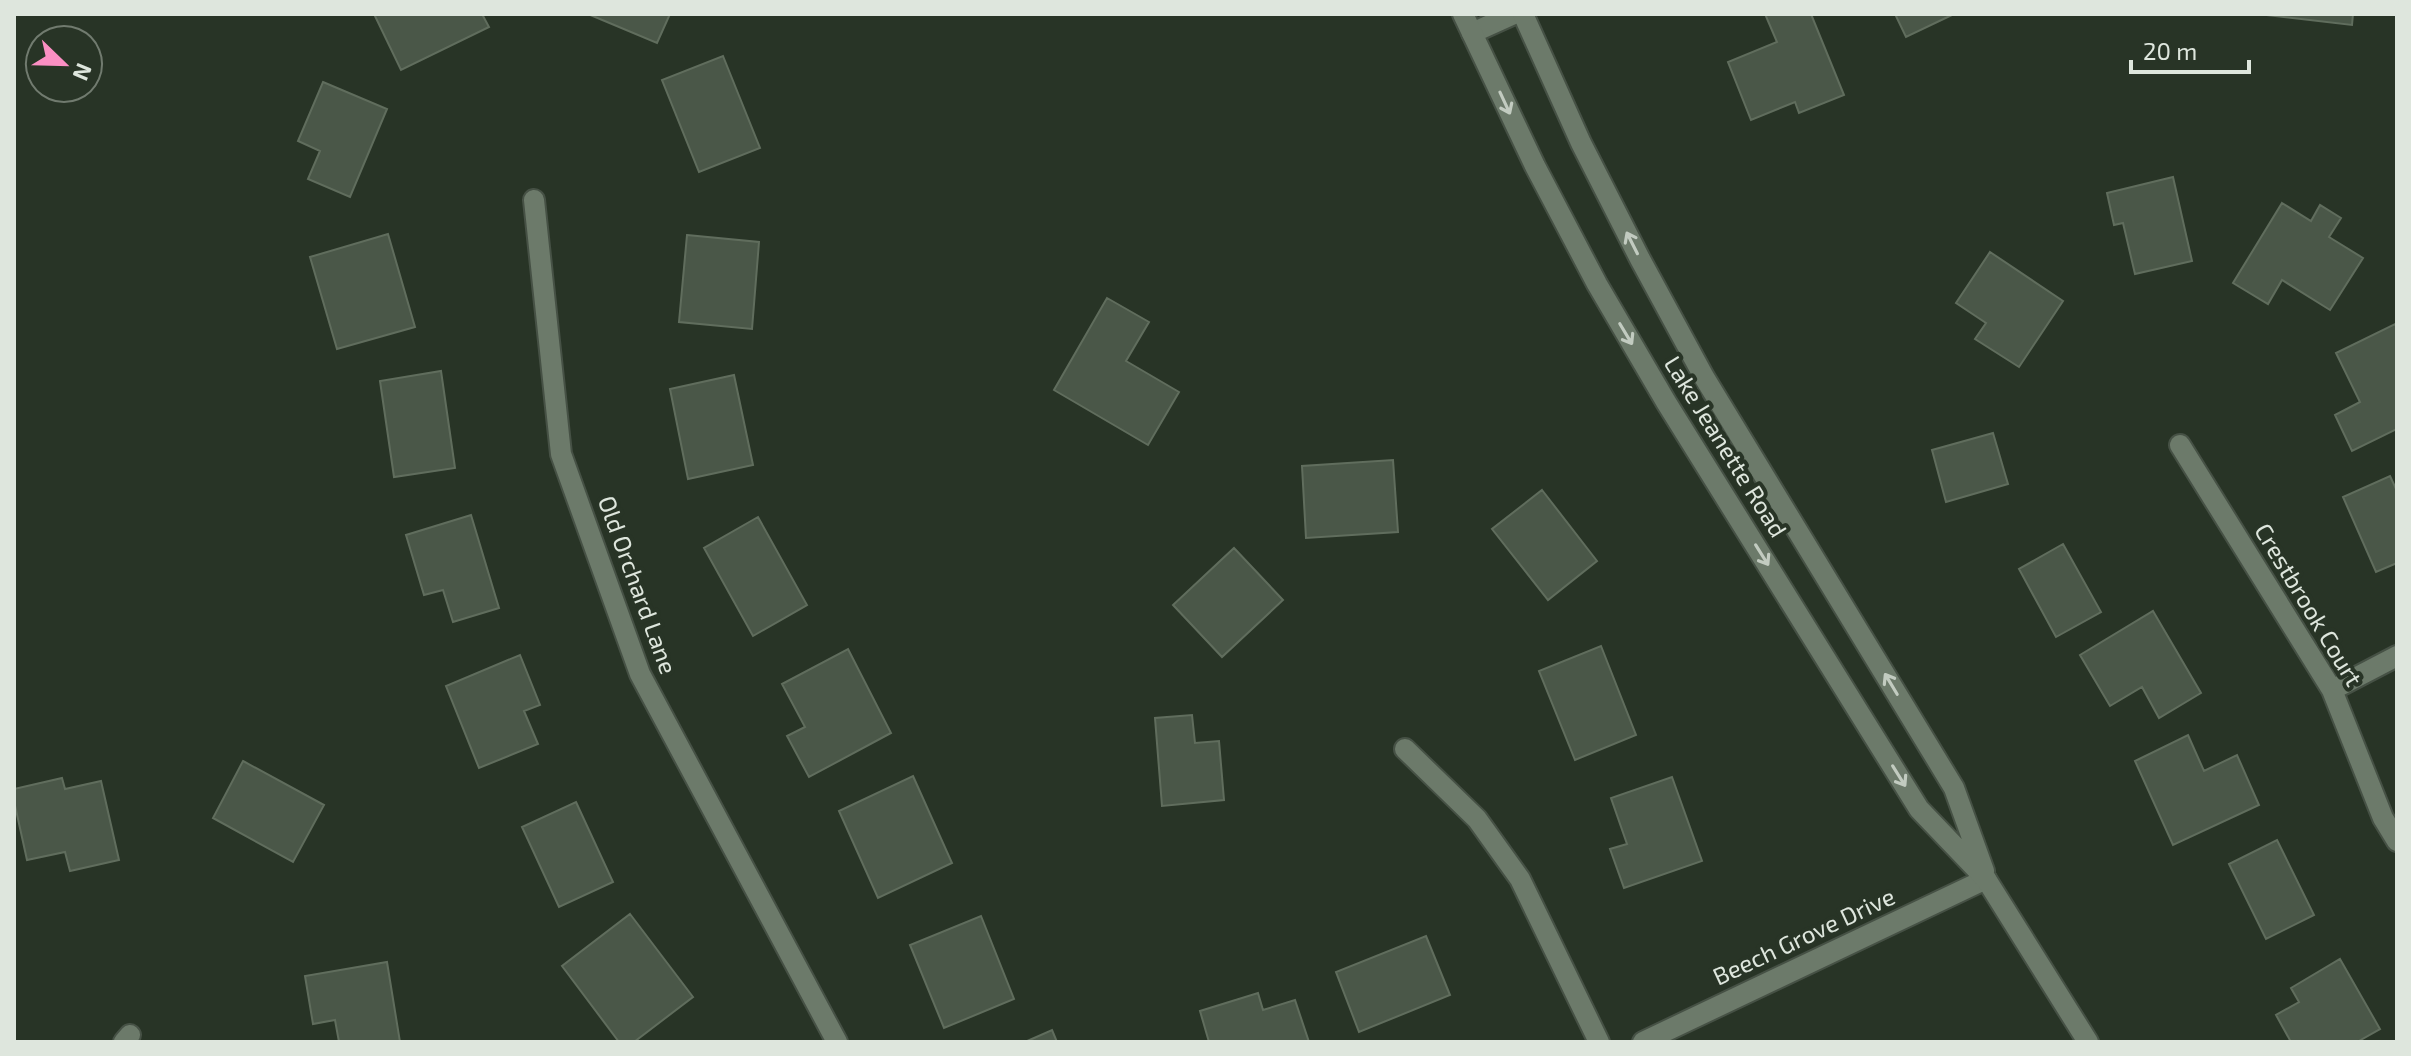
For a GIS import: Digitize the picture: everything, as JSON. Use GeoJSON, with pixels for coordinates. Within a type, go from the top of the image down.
{"type":"FeatureCollection","features":[{"type":"Feature","properties":{"kind":"street"},"geometry":{"type":"LineString","coordinates":[[1468,24],[1514,14]]}},
{"type":"Feature","properties":{"kind":"street","name":"Lake Jeanette Road"},"geometry":{"type":"LineString","coordinates":[[1523,14],[1587,156],[1704,377],[1954,788],[1986,879]]}},
{"type":"Feature","properties":{"kind":"street","name":"Lake Jeanette Road"},"geometry":{"type":"LineString","coordinates":[[1468,24],[1535,166],[1590,271],[1666,402],[1919,809],[1986,879],[2088,1042]]}},
{"type":"Feature","properties":{"kind":"street","name":"Old Orchard Lane"},"geometry":{"type":"LineString","coordinates":[[534,200],[561,454],[640,674],[837,1042]]}},
{"type":"Feature","properties":{"kind":"street","name":"Crestbrook Court"},"geometry":{"type":"LineString","coordinates":[[2180,445],[2332,690],[2383,818],[2397,841]]}},
{"type":"Feature","properties":{"kind":"street"},"geometry":{"type":"LineString","coordinates":[[2332,690],[2397,656]]}},
{"type":"Feature","properties":{"kind":"street"},"geometry":{"type":"LineString","coordinates":[[1405,749],[1477,819],[1520,879],[1599,1042]]}},
{"type":"Feature","properties":{"kind":"street","name":"Beech Grove Drive"},"geometry":{"type":"LineString","coordinates":[[1643,1042],[1986,879]]}},
{"type":"Feature","properties":{"kind":"building"},"geometry":{"type":"Polygon","coordinates":[[[374,14],[482,14],[489,27],[401,70],[374,14]]]}},
{"type":"Feature","properties":{"kind":"building"},"geometry":{"type":"Polygon","coordinates":[[[588,14],[670,14],[657,43],[588,14]]]}},
{"type":"Feature","properties":{"kind":"building"},"geometry":{"type":"Polygon","coordinates":[[[1765,14],[1811,14],[1844,95],[1799,113],[1795,102],[1751,120],[1728,62],[1777,42],[1765,14]]]}},
{"type":"Feature","properties":{"kind":"building"},"geometry":{"type":"Polygon","coordinates":[[[1895,14],[1954,14],[1906,37],[1895,14]]]}},
{"type":"Feature","properties":{"kind":"building"},"geometry":{"type":"Polygon","coordinates":[[[2258,14],[2353,14],[2352,25],[2258,14]]]}},
{"type":"Feature","properties":{"kind":"building"},"geometry":{"type":"Polygon","coordinates":[[[723,56],[760,148],[699,172],[662,80],[723,56]]]}},
{"type":"Feature","properties":{"kind":"building"},"geometry":{"type":"Polygon","coordinates":[[[323,82],[387,109],[350,197],[308,179],[320,151],[298,141],[323,82]]]}},
{"type":"Feature","properties":{"kind":"building"},"geometry":{"type":"Polygon","coordinates":[[[2173,177],[2192,261],[2135,274],[2123,223],[2114,225],[2107,193],[2173,177]]]}},
{"type":"Feature","properties":{"kind":"building"},"geometry":{"type":"Polygon","coordinates":[[[2282,203],[2311,221],[2320,205],[2341,218],[2329,237],[2363,258],[2330,310],[2282,280],[2268,304],[2233,283],[2282,203]]]}},
{"type":"Feature","properties":{"kind":"building"},"geometry":{"type":"Polygon","coordinates":[[[388,234],[415,327],[337,349],[310,257],[388,234]]]}},
{"type":"Feature","properties":{"kind":"building"},"geometry":{"type":"Polygon","coordinates":[[[687,235],[759,242],[752,329],[679,322],[687,235]]]}},
{"type":"Feature","properties":{"kind":"building"},"geometry":{"type":"Polygon","coordinates":[[[1990,252],[2063,301],[2019,367],[1975,339],[1986,323],[1956,303],[1990,252]]]}},
{"type":"Feature","properties":{"kind":"building"},"geometry":{"type":"Polygon","coordinates":[[[1107,298],[1149,322],[1126,361],[1179,392],[1148,445],[1054,390],[1107,298]]]}},
{"type":"Feature","properties":{"kind":"building"},"geometry":{"type":"Polygon","coordinates":[[[2395,324],[2397,429],[2352,451],[2335,415],[2360,402],[2336,353],[2395,324]]]}},
{"type":"Feature","properties":{"kind":"building"},"geometry":{"type":"Polygon","coordinates":[[[441,371],[455,468],[394,477],[380,381],[441,371]]]}},
{"type":"Feature","properties":{"kind":"building"},"geometry":{"type":"Polygon","coordinates":[[[734,375],[753,465],[688,479],[670,389],[734,375]]]}},
{"type":"Feature","properties":{"kind":"building"},"geometry":{"type":"Polygon","coordinates":[[[1993,433],[2008,484],[1946,502],[1932,450],[1993,433]]]}},
{"type":"Feature","properties":{"kind":"building"},"geometry":{"type":"Polygon","coordinates":[[[1393,460],[1398,532],[1306,538],[1302,466],[1393,460]]]}},
{"type":"Feature","properties":{"kind":"building"},"geometry":{"type":"Polygon","coordinates":[[[2390,476],[2397,491],[2397,563],[2376,572],[2343,497],[2390,476]]]}},
{"type":"Feature","properties":{"kind":"building"},"geometry":{"type":"Polygon","coordinates":[[[1542,490],[1597,561],[1548,600],[1492,529],[1542,490]]]}},
{"type":"Feature","properties":{"kind":"building"},"geometry":{"type":"Polygon","coordinates":[[[471,515],[499,608],[453,622],[443,590],[424,595],[406,535],[471,515]]]}},
{"type":"Feature","properties":{"kind":"building"},"geometry":{"type":"Polygon","coordinates":[[[758,517],[807,605],[753,636],[704,548],[758,517]]]}},
{"type":"Feature","properties":{"kind":"building"},"geometry":{"type":"Polygon","coordinates":[[[2063,544],[2101,612],[2056,637],[2019,569],[2063,544]]]}},
{"type":"Feature","properties":{"kind":"building"},"geometry":{"type":"Polygon","coordinates":[[[1234,548],[1283,600],[1222,657],[1173,605],[1234,548]]]}},
{"type":"Feature","properties":{"kind":"building"},"geometry":{"type":"Polygon","coordinates":[[[2153,611],[2201,693],[2159,718],[2142,687],[2110,706],[2080,655],[2153,611]]]}},
{"type":"Feature","properties":{"kind":"building"},"geometry":{"type":"Polygon","coordinates":[[[1601,646],[1636,735],[1575,760],[1539,671],[1601,646]]]}},
{"type":"Feature","properties":{"kind":"building"},"geometry":{"type":"Polygon","coordinates":[[[848,649],[891,733],[809,777],[787,736],[805,727],[782,684],[848,649]]]}},
{"type":"Feature","properties":{"kind":"building"},"geometry":{"type":"Polygon","coordinates":[[[520,655],[540,705],[524,711],[538,744],[479,768],[446,686],[520,655]]]}},
{"type":"Feature","properties":{"kind":"building"},"geometry":{"type":"Polygon","coordinates":[[[1192,715],[1195,743],[1219,741],[1224,800],[1162,806],[1155,718],[1192,715]]]}},
{"type":"Feature","properties":{"kind":"building"},"geometry":{"type":"Polygon","coordinates":[[[2188,735],[2204,771],[2237,755],[2259,805],[2173,845],[2135,761],[2188,735]]]}},
{"type":"Feature","properties":{"kind":"building"},"geometry":{"type":"Polygon","coordinates":[[[243,761],[324,805],[293,862],[213,818],[243,761]]]}},
{"type":"Feature","properties":{"kind":"building"},"geometry":{"type":"Polygon","coordinates":[[[913,776],[952,863],[878,898],[839,811],[913,776]]]}},
{"type":"Feature","properties":{"kind":"building"},"geometry":{"type":"Polygon","coordinates":[[[1672,777],[1702,861],[1624,888],[1610,849],[1627,844],[1611,798],[1672,777]]]}},
{"type":"Feature","properties":{"kind":"building"},"geometry":{"type":"Polygon","coordinates":[[[62,778],[65,789],[101,781],[119,860],[70,871],[65,852],[27,860],[14,789],[62,778]]]}},
{"type":"Feature","properties":{"kind":"building"},"geometry":{"type":"Polygon","coordinates":[[[576,802],[613,882],[559,907],[522,827],[576,802]]]}},
{"type":"Feature","properties":{"kind":"building"},"geometry":{"type":"Polygon","coordinates":[[[2277,840],[2314,915],[2266,939],[2229,864],[2277,840]]]}},
{"type":"Feature","properties":{"kind":"building"},"geometry":{"type":"Polygon","coordinates":[[[630,914],[693,997],[634,1042],[619,1042],[562,966],[630,914]]]}},
{"type":"Feature","properties":{"kind":"building"},"geometry":{"type":"Polygon","coordinates":[[[981,916],[1014,999],[944,1028],[910,945],[981,916]]]}},
{"type":"Feature","properties":{"kind":"building"},"geometry":{"type":"Polygon","coordinates":[[[1426,936],[1450,995],[1359,1032],[1336,972],[1426,936]]]}},
{"type":"Feature","properties":{"kind":"building"},"geometry":{"type":"Polygon","coordinates":[[[2340,959],[2380,1029],[2357,1042],[2291,1042],[2276,1015],[2299,1002],[2291,988],[2340,959]]]}},
{"type":"Feature","properties":{"kind":"building"},"geometry":{"type":"Polygon","coordinates":[[[387,962],[400,1042],[339,1042],[335,1020],[313,1024],[305,976],[387,962]]]}},
{"type":"Feature","properties":{"kind":"building"},"geometry":{"type":"Polygon","coordinates":[[[1258,993],[1263,1010],[1295,1000],[1309,1042],[1209,1042],[1200,1011],[1258,993]]]}},
{"type":"Feature","properties":{"kind":"building"},"geometry":{"type":"Polygon","coordinates":[[[1052,1030],[1057,1042],[1025,1042],[1052,1030]]]}}]}
